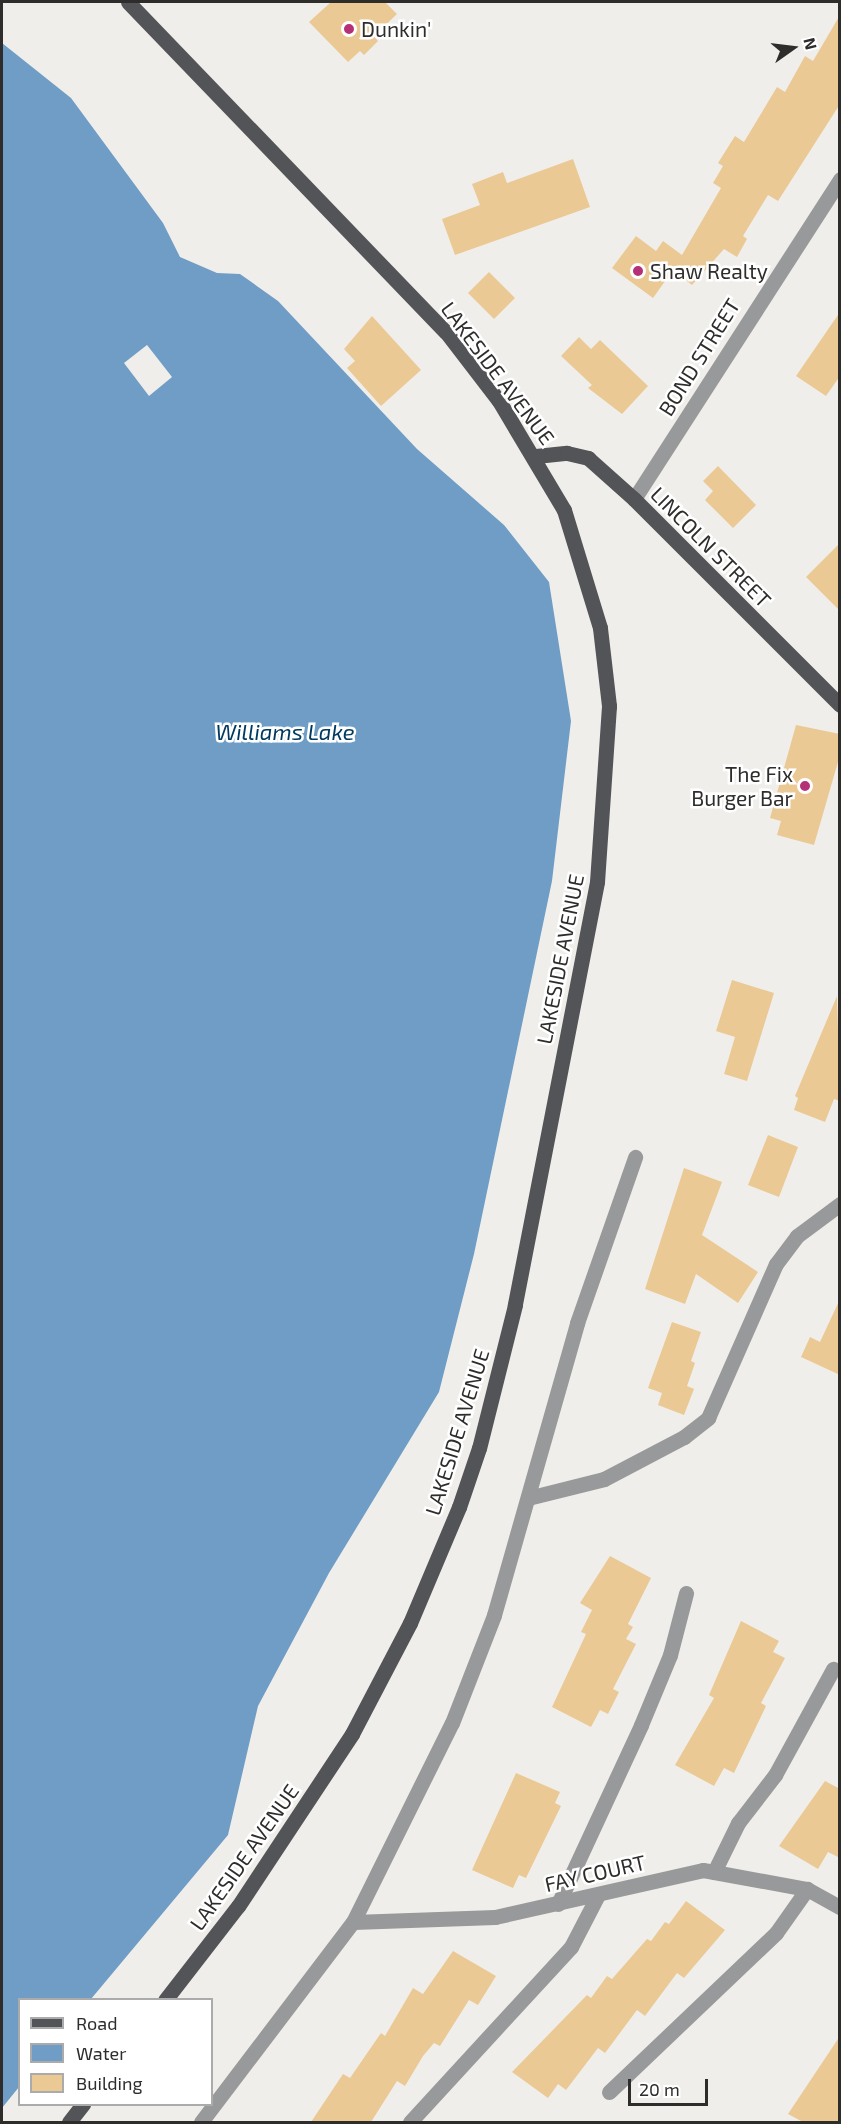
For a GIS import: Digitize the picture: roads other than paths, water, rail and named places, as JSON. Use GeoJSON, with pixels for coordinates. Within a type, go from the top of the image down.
{"type":"FeatureCollection","features":[{"type":"Feature","properties":{"kind":"main road","name":"LAKESIDE AVENUE"},"geometry":{"type":"LineString","coordinates":[[128,2],[446,332],[536,456],[564,510],[594,600],[607,670],[608,747],[597,882],[502,1357],[459,1507],[382,1679],[316,1792],[238,1906],[167,1998]]}},
{"type":"Feature","properties":{"kind":"main road","name":"LINCOLN STREET"},"geometry":{"type":"LineString","coordinates":[[536,456],[567,453],[588,458],[634,499],[840,705]]}},
{"type":"Feature","properties":{"kind":"main road"},"geometry":{"type":"LineString","coordinates":[[70,2122],[82,2106]]}},
{"type":"Feature","properties":{"kind":"street","name":"BOND STREET"},"geometry":{"type":"LineString","coordinates":[[634,499],[840,179]]}},
{"type":"Feature","properties":{"kind":"street"},"geometry":{"type":"LineString","coordinates":[[201,2122],[352,1922],[452,1722],[494,1615],[577,1323],[635,1157]]}},
{"type":"Feature","properties":{"kind":"street"},"geometry":{"type":"LineString","coordinates":[[528,1498],[604,1479],[684,1437],[708,1418],[729,1363],[776,1264],[796,1236],[840,1204]]}},
{"type":"Feature","properties":{"kind":"street"},"geometry":{"type":"LineString","coordinates":[[558,1904],[641,1725],[670,1655],[686,1593]]}},
{"type":"Feature","properties":{"kind":"street"},"geometry":{"type":"LineString","coordinates":[[714,1872],[738,1822],[775,1774],[833,1669]]}},
{"type":"Feature","properties":{"kind":"street","name":"FAY COURT"},"geometry":{"type":"LineString","coordinates":[[352,1922],[495,1917],[703,1870],[807,1889],[837,1901]]}},
{"type":"Feature","properties":{"kind":"street"},"geometry":{"type":"LineString","coordinates":[[609,2092],[776,1933],[807,1889]]}},
{"type":"Feature","properties":{"kind":"street"},"geometry":{"type":"LineString","coordinates":[[410,2122],[571,1947],[598,1895]]}},
{"type":"Feature","properties":{"kind":"water","name":"Williams Lake"},"geometry":{"type":"Polygon","coordinates":[[[2,43],[71,98],[163,223],[180,257],[217,273],[240,274],[278,301],[417,449],[504,525],[549,582],[571,721],[552,881],[474,1254],[439,1392],[329,1573],[258,1706],[228,1835],[92,1998],[18,1998],[18,2088],[2,2108],[2,43]]]}},
{"type":"Feature","properties":{"kind":"place","name":"Dunkin'"},"geometry":{"type":"Point","coordinates":[349,29]}},
{"type":"Feature","properties":{"kind":"place","name":"Shaw Realty"},"geometry":{"type":"Point","coordinates":[638,271]}},
{"type":"Feature","properties":{"kind":"place","name":"The Fix Burger Bar"},"geometry":{"type":"Point","coordinates":[805,786]}}]}
